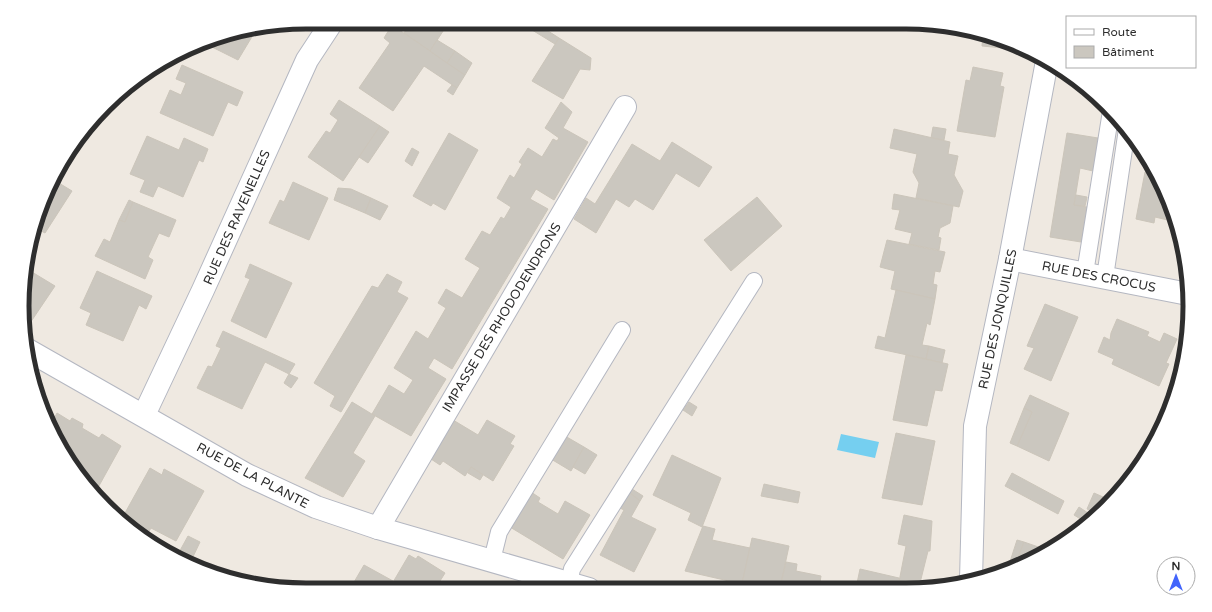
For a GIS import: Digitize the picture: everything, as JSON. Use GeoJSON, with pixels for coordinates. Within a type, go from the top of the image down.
{"type":"FeatureCollection","features":[{"type":"Feature","properties":{"kind":"street","name":"RUE DES RAVENELLES"},"geometry":{"type":"LineString","coordinates":[[144,415],[203,290],[307,60],[327,29]]}},
{"type":"Feature","properties":{"kind":"street","name":"RUE DES JONQUILLES"},"geometry":{"type":"LineString","coordinates":[[971,576],[975,426],[1010,259],[1047,68]]}},
{"type":"Feature","properties":{"kind":"street","name":"IMPASSE DES RHODODENDRONS"},"geometry":{"type":"LineString","coordinates":[[378,528],[625,107]]}},
{"type":"Feature","properties":{"kind":"street","name":"RUE DES CROCUS"},"geometry":{"type":"LineString","coordinates":[[1010,259],[1182,293]]}},
{"type":"Feature","properties":{"kind":"street","name":"RUE DE LA PLANTE"},"geometry":{"type":"LineString","coordinates":[[33,353],[247,474],[316,507],[378,528],[569,583]]}},
{"type":"Feature","properties":{"kind":"lane"},"geometry":{"type":"LineString","coordinates":[[1095,275],[1110,119]]}},
{"type":"Feature","properties":{"kind":"lane"},"geometry":{"type":"LineString","coordinates":[[1095,275],[1125,136]]}},
{"type":"Feature","properties":{"kind":"lane"},"geometry":{"type":"LineString","coordinates":[[578,583],[572,569],[754,281]]}},
{"type":"Feature","properties":{"kind":"lane"},"geometry":{"type":"LineString","coordinates":[[492,560],[499,532],[622,330]]}},
{"type":"Feature","properties":{"kind":"water"},"geometry":{"type":"Polygon","coordinates":[[[841,434],[879,442],[875,458],[837,450],[841,434]]]}},
{"type":"Feature","properties":{"kind":"building"},"geometry":{"type":"Polygon","coordinates":[[[390,29],[398,29],[465,75],[457,88],[424,66],[393,111],[359,88],[390,43],[384,38],[390,29]]]}},
{"type":"Feature","properties":{"kind":"building"},"geometry":{"type":"Polygon","coordinates":[[[407,29],[444,29],[430,51],[404,33],[407,29]]]}},
{"type":"Feature","properties":{"kind":"building"},"geometry":{"type":"Polygon","coordinates":[[[530,29],[545,29],[559,38],[555,44],[530,29]]]}},
{"type":"Feature","properties":{"kind":"building"},"geometry":{"type":"Polygon","coordinates":[[[254,34],[238,60],[211,46],[234,38],[254,34]]]}},
{"type":"Feature","properties":{"kind":"building"},"geometry":{"type":"Polygon","coordinates":[[[559,38],[591,58],[590,70],[580,69],[563,99],[532,81],[559,38]]]}},
{"type":"Feature","properties":{"kind":"building"},"geometry":{"type":"Polygon","coordinates":[[[437,40],[455,51],[447,63],[430,51],[437,40]]]}},
{"type":"Feature","properties":{"kind":"building"},"geometry":{"type":"Polygon","coordinates":[[[982,40],[1003,47],[1003,48],[982,46],[982,40]]]}},
{"type":"Feature","properties":{"kind":"building"},"geometry":{"type":"Polygon","coordinates":[[[455,51],[472,63],[465,75],[447,63],[455,51]]]}},
{"type":"Feature","properties":{"kind":"building"},"geometry":{"type":"Polygon","coordinates":[[[182,65],[243,92],[237,106],[228,102],[213,136],[160,113],[170,90],[181,95],[186,83],[176,79],[182,65]]]}},
{"type":"Feature","properties":{"kind":"building"},"geometry":{"type":"Polygon","coordinates":[[[973,67],[1003,73],[1000,86],[1004,87],[995,137],[957,131],[966,80],[970,81],[973,67]]]}},
{"type":"Feature","properties":{"kind":"building"},"geometry":{"type":"Polygon","coordinates":[[[452,85],[457,88],[453,95],[447,91],[452,85]]]}},
{"type":"Feature","properties":{"kind":"building"},"geometry":{"type":"Polygon","coordinates":[[[339,100],[380,126],[343,181],[308,157],[326,131],[330,133],[338,120],[330,114],[339,100]]]}},
{"type":"Feature","properties":{"kind":"building"},"geometry":{"type":"Polygon","coordinates":[[[561,102],[572,112],[563,128],[588,142],[554,200],[536,189],[530,199],[548,209],[452,369],[434,358],[428,368],[446,379],[411,436],[372,414],[389,385],[404,394],[413,380],[394,368],[416,331],[428,339],[446,308],[438,303],[446,289],[462,298],[480,268],[465,259],[482,231],[490,235],[501,217],[504,219],[511,207],[497,198],[510,175],[514,178],[522,164],[519,162],[528,148],[542,157],[553,139],[557,141],[559,138],[545,128],[561,102]]]}},
{"type":"Feature","properties":{"kind":"building"},"geometry":{"type":"Polygon","coordinates":[[[380,126],[389,132],[368,163],[359,157],[380,126]]]}},
{"type":"Feature","properties":{"kind":"building"},"geometry":{"type":"Polygon","coordinates":[[[933,127],[946,129],[944,140],[931,138],[933,127]]]}},
{"type":"Feature","properties":{"kind":"building"},"geometry":{"type":"Polygon","coordinates":[[[894,129],[950,142],[948,154],[958,156],[954,175],[963,191],[959,207],[916,198],[919,183],[913,172],[917,154],[890,148],[894,129]]]}},
{"type":"Feature","properties":{"kind":"building"},"geometry":{"type":"Polygon","coordinates":[[[449,133],[478,150],[445,210],[433,203],[431,206],[413,196],[449,133]]]}},
{"type":"Feature","properties":{"kind":"building"},"geometry":{"type":"Polygon","coordinates":[[[1067,133],[1098,138],[1093,171],[1080,168],[1074,205],[1087,207],[1081,242],[1050,237],[1067,133]]]}},
{"type":"Feature","properties":{"kind":"building"},"geometry":{"type":"Polygon","coordinates":[[[147,136],[179,150],[184,138],[208,149],[203,162],[199,160],[183,197],[158,186],[153,197],[140,192],[145,180],[130,174],[147,136]]]}},
{"type":"Feature","properties":{"kind":"building"},"geometry":{"type":"Polygon","coordinates":[[[672,142],[712,167],[699,187],[676,173],[653,210],[635,199],[629,207],[616,199],[596,233],[574,219],[586,198],[595,204],[632,144],[660,161],[672,142]]]}},
{"type":"Feature","properties":{"kind":"building"},"geometry":{"type":"Polygon","coordinates":[[[412,148],[419,152],[412,166],[405,161],[412,148]]]}},
{"type":"Feature","properties":{"kind":"building"},"geometry":{"type":"Polygon","coordinates":[[[1145,172],[1148,173],[1162,200],[1169,220],[1155,217],[1154,223],[1136,219],[1145,172]]]}},
{"type":"Feature","properties":{"kind":"building"},"geometry":{"type":"Polygon","coordinates":[[[293,182],[328,198],[309,240],[269,223],[280,200],[284,202],[293,182]]]}},
{"type":"Feature","properties":{"kind":"building"},"geometry":{"type":"Polygon","coordinates":[[[58,183],[72,191],[45,233],[39,230],[50,200],[58,183]]]}},
{"type":"Feature","properties":{"kind":"building"},"geometry":{"type":"Polygon","coordinates":[[[338,188],[351,189],[371,198],[365,213],[334,200],[338,188]]]}},
{"type":"Feature","properties":{"kind":"building"},"geometry":{"type":"Polygon","coordinates":[[[894,194],[953,206],[950,223],[940,228],[938,237],[941,238],[939,250],[909,244],[912,233],[895,229],[900,210],[892,209],[894,194]]]}},
{"type":"Feature","properties":{"kind":"building"},"geometry":{"type":"Polygon","coordinates":[[[1076,195],[1087,197],[1085,206],[1074,205],[1076,195]]]}},
{"type":"Feature","properties":{"kind":"building"},"geometry":{"type":"Polygon","coordinates":[[[757,197],[782,226],[731,271],[704,240],[757,197]]]}},
{"type":"Feature","properties":{"kind":"building"},"geometry":{"type":"Polygon","coordinates":[[[371,198],[388,206],[380,220],[365,213],[371,198]]]}},
{"type":"Feature","properties":{"kind":"building"},"geometry":{"type":"Polygon","coordinates":[[[129,200],[133,202],[125,222],[119,220],[129,200]]]}},
{"type":"Feature","properties":{"kind":"building"},"geometry":{"type":"Polygon","coordinates":[[[133,202],[176,220],[169,237],[159,233],[148,257],[153,260],[145,279],[95,256],[104,239],[110,242],[119,220],[125,222],[133,202]]]}},
{"type":"Feature","properties":{"kind":"building"},"geometry":{"type":"Polygon","coordinates":[[[887,240],[945,252],[940,272],[935,271],[933,284],[937,285],[935,299],[891,289],[895,271],[880,267],[887,240]]]}},
{"type":"Feature","properties":{"kind":"building"},"geometry":{"type":"Polygon","coordinates":[[[250,264],[292,283],[266,338],[231,321],[250,279],[245,277],[250,264]]]}},
{"type":"Feature","properties":{"kind":"building"},"geometry":{"type":"Polygon","coordinates":[[[31,271],[55,286],[30,323],[29,306],[31,271]]]}},
{"type":"Feature","properties":{"kind":"building"},"geometry":{"type":"Polygon","coordinates":[[[97,271],[152,296],[146,309],[139,305],[123,341],[86,325],[91,313],[80,308],[97,271]]]}},
{"type":"Feature","properties":{"kind":"building"},"geometry":{"type":"Polygon","coordinates":[[[387,274],[402,282],[397,292],[408,298],[341,412],[330,406],[335,396],[314,383],[372,286],[378,288],[387,274]]]}},
{"type":"Feature","properties":{"kind":"building"},"geometry":{"type":"Polygon","coordinates":[[[896,290],[935,299],[930,325],[927,323],[922,345],[929,346],[926,359],[875,348],[878,336],[885,338],[896,290]]]}},
{"type":"Feature","properties":{"kind":"building"},"geometry":{"type":"Polygon","coordinates":[[[1045,304],[1078,317],[1051,381],[1024,369],[1034,348],[1027,346],[1045,304]]]}},
{"type":"Feature","properties":{"kind":"building"},"geometry":{"type":"Polygon","coordinates":[[[1117,319],[1149,332],[1147,336],[1160,342],[1164,333],[1177,339],[1166,363],[1169,364],[1159,386],[1112,364],[1114,359],[1098,352],[1104,337],[1110,340],[1111,333],[1117,319]]]}},
{"type":"Feature","properties":{"kind":"building"},"geometry":{"type":"Polygon","coordinates":[[[223,331],[295,364],[289,374],[265,362],[242,409],[197,388],[208,366],[212,367],[221,348],[216,346],[223,331]]]}},
{"type":"Feature","properties":{"kind":"building"},"geometry":{"type":"Polygon","coordinates":[[[929,346],[945,350],[942,363],[926,359],[929,346]]]}},
{"type":"Feature","properties":{"kind":"building"},"geometry":{"type":"Polygon","coordinates":[[[906,355],[948,364],[942,391],[935,390],[927,426],[893,420],[906,355]]]}},
{"type":"Feature","properties":{"kind":"building"},"geometry":{"type":"Polygon","coordinates":[[[289,374],[298,378],[291,388],[284,383],[289,374]]]}},
{"type":"Feature","properties":{"kind":"building"},"geometry":{"type":"Polygon","coordinates":[[[1030,395],[1069,413],[1049,461],[1017,446],[1032,412],[1024,408],[1030,395]]]}},
{"type":"Feature","properties":{"kind":"building"},"geometry":{"type":"Polygon","coordinates":[[[352,402],[375,416],[353,453],[365,461],[343,497],[305,478],[352,402]]]}},
{"type":"Feature","properties":{"kind":"building"},"geometry":{"type":"Polygon","coordinates":[[[689,402],[697,407],[692,416],[683,410],[689,402]]]}},
{"type":"Feature","properties":{"kind":"building"},"geometry":{"type":"Polygon","coordinates":[[[1024,408],[1032,412],[1017,446],[1010,443],[1024,408]]]}},
{"type":"Feature","properties":{"kind":"building"},"geometry":{"type":"Polygon","coordinates":[[[57,413],[70,421],[72,418],[83,424],[82,428],[99,438],[102,434],[121,446],[98,488],[76,460],[54,419],[57,413]]]}},
{"type":"Feature","properties":{"kind":"building"},"geometry":{"type":"Polygon","coordinates":[[[453,420],[478,435],[487,420],[515,436],[510,444],[514,446],[493,481],[471,467],[465,476],[443,461],[440,465],[428,457],[453,420]]]}},
{"type":"Feature","properties":{"kind":"building"},"geometry":{"type":"Polygon","coordinates":[[[896,433],[935,441],[922,505],[882,498],[896,433]]]}},
{"type":"Feature","properties":{"kind":"building"},"geometry":{"type":"Polygon","coordinates":[[[565,436],[584,447],[571,471],[551,459],[565,436]]]}},
{"type":"Feature","properties":{"kind":"building"},"geometry":{"type":"Polygon","coordinates":[[[584,447],[597,455],[585,474],[573,467],[584,447]]]}},
{"type":"Feature","properties":{"kind":"building"},"geometry":{"type":"Polygon","coordinates":[[[672,455],[721,478],[702,527],[688,520],[691,513],[653,495],[672,455]]]}},
{"type":"Feature","properties":{"kind":"building"},"geometry":{"type":"Polygon","coordinates":[[[471,467],[483,475],[480,480],[468,473],[471,467]]]}},
{"type":"Feature","properties":{"kind":"building"},"geometry":{"type":"Polygon","coordinates":[[[150,468],[162,475],[164,469],[204,491],[176,541],[151,528],[148,533],[128,518],[129,515],[125,513],[150,468]]]}},
{"type":"Feature","properties":{"kind":"building"},"geometry":{"type":"Polygon","coordinates":[[[1012,473],[1064,501],[1058,514],[1005,486],[1012,473]]]}},
{"type":"Feature","properties":{"kind":"building"},"geometry":{"type":"Polygon","coordinates":[[[764,484],[800,492],[798,503],[761,496],[764,484]]]}},
{"type":"Feature","properties":{"kind":"building"},"geometry":{"type":"Polygon","coordinates":[[[632,489],[643,496],[640,501],[630,493],[632,489]]]}},
{"type":"Feature","properties":{"kind":"building"},"geometry":{"type":"Polygon","coordinates":[[[531,492],[540,498],[538,502],[558,514],[565,501],[590,515],[563,559],[510,527],[531,492]]]}},
{"type":"Feature","properties":{"kind":"building"},"geometry":{"type":"Polygon","coordinates":[[[630,493],[640,501],[631,517],[656,529],[634,572],[600,555],[624,510],[620,508],[630,493]]]}},
{"type":"Feature","properties":{"kind":"building"},"geometry":{"type":"Polygon","coordinates":[[[1094,493],[1106,498],[1092,511],[1087,509],[1094,493]]]}},
{"type":"Feature","properties":{"kind":"building"},"geometry":{"type":"Polygon","coordinates":[[[1079,507],[1089,514],[1082,520],[1074,515],[1079,507]]]}},
{"type":"Feature","properties":{"kind":"building"},"geometry":{"type":"Polygon","coordinates":[[[904,515],[932,521],[930,551],[928,551],[920,582],[899,583],[906,546],[898,544],[904,515]]]}},
{"type":"Feature","properties":{"kind":"building"},"geometry":{"type":"Polygon","coordinates":[[[703,526],[715,529],[712,540],[750,548],[742,583],[685,571],[703,526]]]}},
{"type":"Feature","properties":{"kind":"building"},"geometry":{"type":"Polygon","coordinates":[[[188,536],[200,542],[192,558],[179,552],[188,536]]]}},
{"type":"Feature","properties":{"kind":"building"},"geometry":{"type":"Polygon","coordinates":[[[752,538],[789,546],[781,583],[742,583],[752,538]]]}},
{"type":"Feature","properties":{"kind":"building"},"geometry":{"type":"Polygon","coordinates":[[[1017,540],[1024,542],[1017,560],[1010,563],[1017,540]]]}},
{"type":"Feature","properties":{"kind":"building"},"geometry":{"type":"Polygon","coordinates":[[[1024,542],[1041,548],[1029,554],[1017,560],[1024,542]]]}},
{"type":"Feature","properties":{"kind":"building"},"geometry":{"type":"Polygon","coordinates":[[[409,555],[416,559],[418,556],[445,573],[439,583],[393,583],[409,555]]]}},
{"type":"Feature","properties":{"kind":"building"},"geometry":{"type":"Polygon","coordinates":[[[786,562],[797,564],[796,571],[821,576],[820,583],[781,583],[786,562]]]}},
{"type":"Feature","properties":{"kind":"building"},"geometry":{"type":"Polygon","coordinates":[[[364,565],[393,581],[392,583],[354,583],[364,565]]]}},
{"type":"Feature","properties":{"kind":"building"},"geometry":{"type":"Polygon","coordinates":[[[860,569],[899,578],[898,583],[857,583],[860,569]]]}}]}
